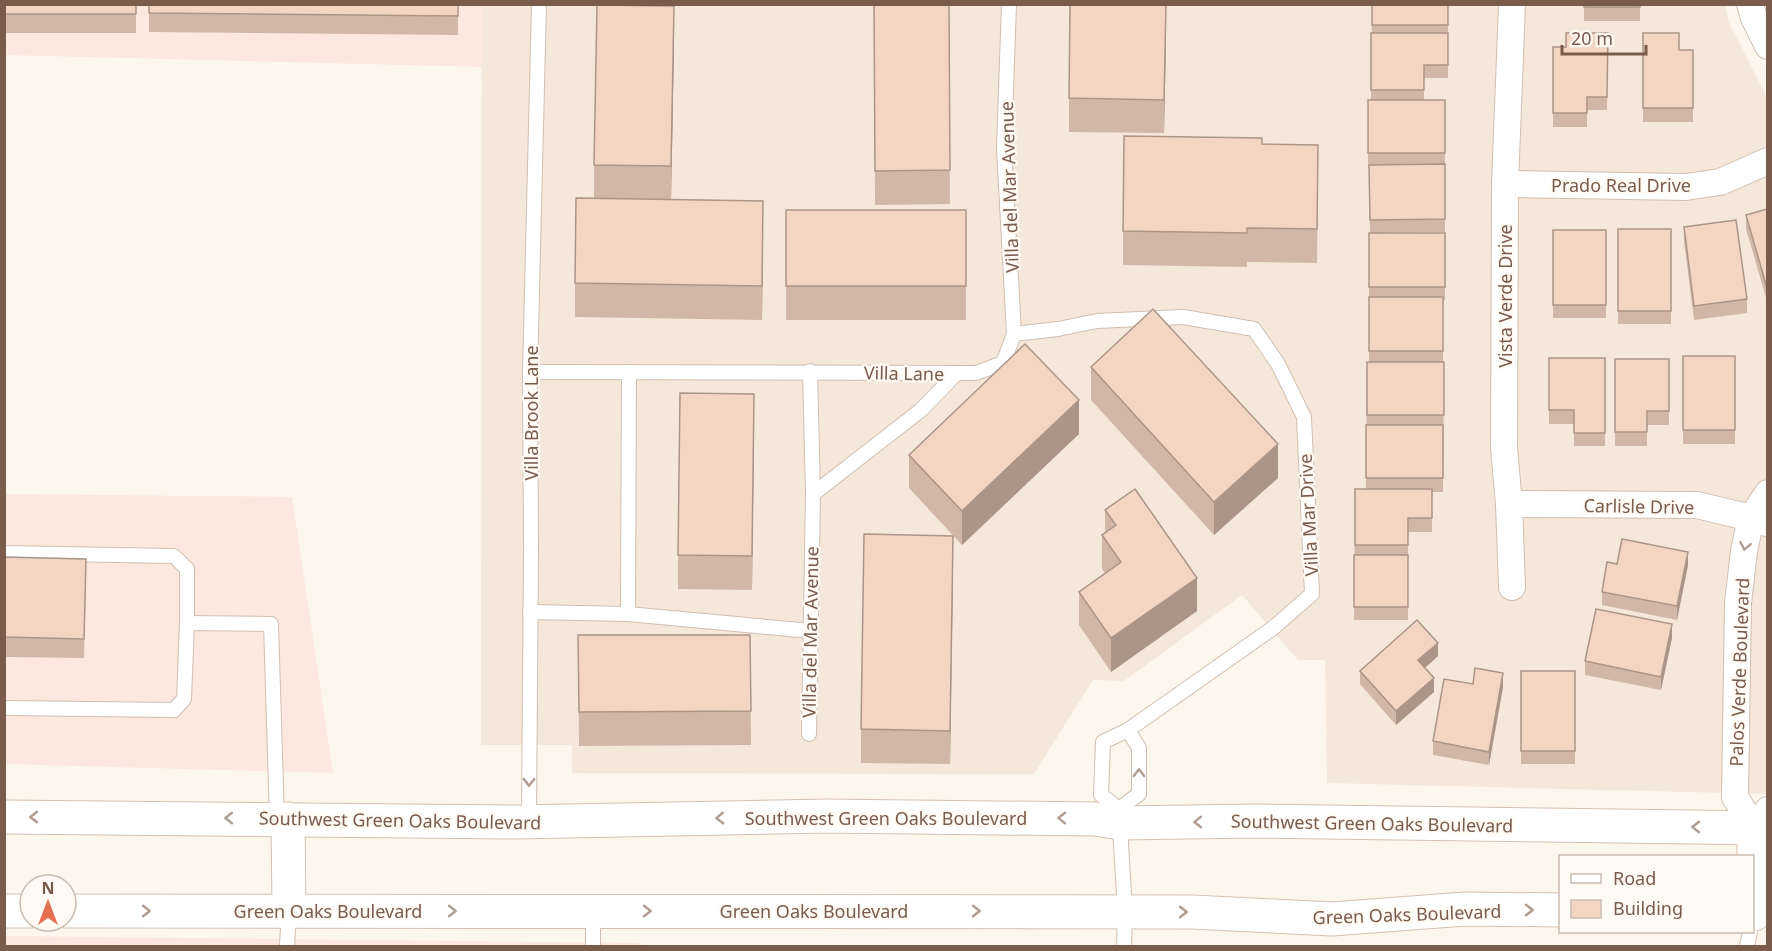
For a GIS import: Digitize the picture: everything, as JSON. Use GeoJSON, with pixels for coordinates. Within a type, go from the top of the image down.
{"type":"FeatureCollection","features":[{"type":"Feature","properties":{"kind":"main road","name":"Southwest Green Oaks Boulevard"},"geometry":{"type":"LineString","coordinates":[[4,817],[528,822],[826,816],[1095,819],[1120,816],[1256,821],[1763,822]]}},
{"type":"Feature","properties":{"kind":"main road"},"geometry":{"type":"LineString","coordinates":[[282,819],[289,910]]}},
{"type":"Feature","properties":{"kind":"main road"},"geometry":{"type":"LineString","coordinates":[[1755,919],[1763,822]]}},
{"type":"Feature","properties":{"kind":"main road","name":"Green Oaks Boulevard"},"geometry":{"type":"LineString","coordinates":[[78,911],[1193,912],[1332,920],[1465,909],[1559,910]]}},
{"type":"Feature","properties":{"kind":"street","name":"Vista Verde Drive"},"geometry":{"type":"LineString","coordinates":[[1512,4],[1505,184],[1504,448],[1512,587]]}},
{"type":"Feature","properties":{"kind":"street"},"geometry":{"type":"LineString","coordinates":[[1750,4],[1767,46]]}},
{"type":"Feature","properties":{"kind":"street","name":"Prado Real Drive"},"geometry":{"type":"LineString","coordinates":[[1505,184],[1686,187],[1720,182],[1767,160]]}},
{"type":"Feature","properties":{"kind":"street","name":"Palos Verde Boulevard"},"geometry":{"type":"LineString","coordinates":[[1763,822],[1735,797],[1738,603],[1744,551],[1759,521],[1767,493]]}},
{"type":"Feature","properties":{"kind":"street","name":"Carlisle Drive"},"geometry":{"type":"LineString","coordinates":[[1509,504],[1696,505],[1759,521]]}},
{"type":"Feature","properties":{"kind":"lane","name":"Villa Brook Lane"},"geometry":{"type":"LineString","coordinates":[[528,822],[531,612],[530,372],[539,4]]}},
{"type":"Feature","properties":{"kind":"lane","name":"Villa del Mar Avenue"},"geometry":{"type":"LineString","coordinates":[[1009,4],[1004,148],[1014,334]]}},
{"type":"Feature","properties":{"kind":"lane","name":"Villa Mar Drive"},"geometry":{"type":"LineString","coordinates":[[1014,334],[1058,329],[1097,321],[1183,317],[1254,329],[1278,364],[1304,417],[1312,594],[1273,628],[1128,730],[1103,742],[1101,795],[1120,816]]}},
{"type":"Feature","properties":{"kind":"lane","name":"Villa Lane"},"geometry":{"type":"LineString","coordinates":[[530,372],[976,373],[1003,363],[1014,334]]}},
{"type":"Feature","properties":{"kind":"lane","name":"Villa del Mar Avenue"},"geometry":{"type":"LineString","coordinates":[[809,734],[813,494],[810,371]]}},
{"type":"Feature","properties":{"kind":"lane"},"geometry":{"type":"LineString","coordinates":[[628,614],[629,372]]}},
{"type":"Feature","properties":{"kind":"lane"},"geometry":{"type":"LineString","coordinates":[[813,494],[921,410],[956,374]]}},
{"type":"Feature","properties":{"kind":"lane"},"geometry":{"type":"LineString","coordinates":[[4,553],[174,556],[187,569],[184,699],[174,710],[4,708]]}},
{"type":"Feature","properties":{"kind":"lane"},"geometry":{"type":"LineString","coordinates":[[531,612],[628,614],[811,631]]}},
{"type":"Feature","properties":{"kind":"lane"},"geometry":{"type":"LineString","coordinates":[[187,623],[271,624],[282,819]]}},
{"type":"Feature","properties":{"kind":"lane"},"geometry":{"type":"LineString","coordinates":[[1124,946],[1125,912],[1120,816],[1139,794],[1139,748],[1128,730]]}},
{"type":"Feature","properties":{"kind":"lane"},"geometry":{"type":"LineString","coordinates":[[287,946],[289,910]]}},
{"type":"Feature","properties":{"kind":"lane"},"geometry":{"type":"LineString","coordinates":[[593,912],[593,946]]}},
{"type":"Feature","properties":{"kind":"shaded area"},"geometry":{"type":"Polygon","coordinates":[[[5,5],[482,5],[482,67],[5,55],[5,5]]]}},
{"type":"Feature","properties":{"kind":"shaded area"},"geometry":{"type":"Polygon","coordinates":[[[482,5],[1725,5],[1729,23],[1767,97],[1767,794],[1327,783],[1325,660],[1298,660],[1242,595],[1124,681],[1093,680],[1034,774],[572,773],[572,745],[481,745],[482,5]]]}},
{"type":"Feature","properties":{"kind":"shaded area"},"geometry":{"type":"Polygon","coordinates":[[[5,494],[292,497],[333,773],[5,764],[5,494]]]}},
{"type":"Feature","properties":{"kind":"shaded area"},"geometry":{"type":"Polygon","coordinates":[[[5,936],[642,943],[642,946],[5,946],[5,936]]]}},
{"type":"Feature","properties":{"kind":"building"},"geometry":{"type":"Polygon","coordinates":[[[4,4],[136,4],[136,14],[4,14],[4,4]]]}},
{"type":"Feature","properties":{"kind":"building"},"geometry":{"type":"Polygon","coordinates":[[[149,4],[458,4],[458,16],[149,13],[149,4]]]}},
{"type":"Feature","properties":{"kind":"building"},"geometry":{"type":"Polygon","coordinates":[[[874,4],[949,4],[950,170],[875,171],[874,4]]]}},
{"type":"Feature","properties":{"kind":"building"},"geometry":{"type":"Polygon","coordinates":[[[1070,4],[1166,4],[1164,100],[1069,98],[1070,4]]]}},
{"type":"Feature","properties":{"kind":"building"},"geometry":{"type":"Polygon","coordinates":[[[1372,4],[1448,4],[1448,25],[1372,25],[1372,4]]]}},
{"type":"Feature","properties":{"kind":"building"},"geometry":{"type":"Polygon","coordinates":[[[1584,4],[1640,4],[1640,7],[1584,7],[1584,4]]]}},
{"type":"Feature","properties":{"kind":"building"},"geometry":{"type":"Polygon","coordinates":[[[597,5],[674,6],[671,166],[594,165],[597,5]]]}},
{"type":"Feature","properties":{"kind":"building"},"geometry":{"type":"Polygon","coordinates":[[[1371,33],[1448,33],[1448,65],[1424,65],[1424,90],[1371,90],[1371,33]]]}},
{"type":"Feature","properties":{"kind":"building"},"geometry":{"type":"Polygon","coordinates":[[[1566,33],[1608,33],[1607,97],[1587,97],[1587,113],[1553,113],[1553,47],[1566,47],[1566,33]]]}},
{"type":"Feature","properties":{"kind":"building"},"geometry":{"type":"Polygon","coordinates":[[[1643,33],[1679,33],[1679,50],[1693,50],[1693,108],[1643,108],[1643,33]]]}},
{"type":"Feature","properties":{"kind":"building"},"geometry":{"type":"Polygon","coordinates":[[[1368,100],[1445,100],[1445,153],[1368,153],[1368,100]]]}},
{"type":"Feature","properties":{"kind":"building"},"geometry":{"type":"Polygon","coordinates":[[[1124,136],[1262,138],[1262,144],[1318,145],[1317,229],[1247,228],[1247,233],[1123,231],[1124,136]]]}},
{"type":"Feature","properties":{"kind":"building"},"geometry":{"type":"Polygon","coordinates":[[[1445,164],[1445,219],[1370,220],[1369,165],[1445,164]]]}},
{"type":"Feature","properties":{"kind":"building"},"geometry":{"type":"Polygon","coordinates":[[[576,198],[763,201],[762,286],[575,283],[576,198]]]}},
{"type":"Feature","properties":{"kind":"building"},"geometry":{"type":"Polygon","coordinates":[[[1767,209],[1767,288],[1746,215],[1767,209]]]}},
{"type":"Feature","properties":{"kind":"building"},"geometry":{"type":"Polygon","coordinates":[[[786,210],[966,210],[966,286],[786,286],[786,210]]]}},
{"type":"Feature","properties":{"kind":"building"},"geometry":{"type":"Polygon","coordinates":[[[1736,220],[1747,299],[1694,306],[1684,227],[1736,220]]]}},
{"type":"Feature","properties":{"kind":"building"},"geometry":{"type":"Polygon","coordinates":[[[1618,229],[1671,229],[1671,311],[1618,311],[1618,229]]]}},
{"type":"Feature","properties":{"kind":"building"},"geometry":{"type":"Polygon","coordinates":[[[1553,230],[1606,230],[1606,305],[1553,305],[1553,230]]]}},
{"type":"Feature","properties":{"kind":"building"},"geometry":{"type":"Polygon","coordinates":[[[1369,233],[1445,233],[1445,287],[1369,287],[1369,233]]]}},
{"type":"Feature","properties":{"kind":"building"},"geometry":{"type":"Polygon","coordinates":[[[1369,297],[1443,297],[1443,351],[1369,351],[1369,297]]]}},
{"type":"Feature","properties":{"kind":"building"},"geometry":{"type":"Polygon","coordinates":[[[1153,309],[1278,444],[1214,502],[1091,367],[1153,309]]]}},
{"type":"Feature","properties":{"kind":"building"},"geometry":{"type":"Polygon","coordinates":[[[1025,344],[1079,400],[962,511],[909,455],[1025,344]]]}},
{"type":"Feature","properties":{"kind":"building"},"geometry":{"type":"Polygon","coordinates":[[[1683,356],[1735,356],[1735,430],[1683,430],[1683,356]]]}},
{"type":"Feature","properties":{"kind":"building"},"geometry":{"type":"Polygon","coordinates":[[[1549,358],[1605,358],[1605,433],[1574,433],[1574,410],[1549,410],[1549,358]]]}},
{"type":"Feature","properties":{"kind":"building"},"geometry":{"type":"Polygon","coordinates":[[[1615,359],[1669,359],[1669,411],[1647,411],[1647,432],[1615,432],[1615,359]]]}},
{"type":"Feature","properties":{"kind":"building"},"geometry":{"type":"Polygon","coordinates":[[[1367,362],[1444,362],[1444,415],[1367,415],[1367,362]]]}},
{"type":"Feature","properties":{"kind":"building"},"geometry":{"type":"Polygon","coordinates":[[[680,393],[754,394],[752,556],[678,555],[680,393]]]}},
{"type":"Feature","properties":{"kind":"building"},"geometry":{"type":"Polygon","coordinates":[[[1366,425],[1443,425],[1443,478],[1366,478],[1366,425]]]}},
{"type":"Feature","properties":{"kind":"building"},"geometry":{"type":"Polygon","coordinates":[[[1135,489],[1197,578],[1111,638],[1079,592],[1121,562],[1102,535],[1116,525],[1105,510],[1135,489]]]}},
{"type":"Feature","properties":{"kind":"building"},"geometry":{"type":"Polygon","coordinates":[[[1355,489],[1432,489],[1432,518],[1408,518],[1408,545],[1355,545],[1355,489]]]}},
{"type":"Feature","properties":{"kind":"building"},"geometry":{"type":"Polygon","coordinates":[[[864,534],[953,536],[950,731],[861,729],[864,534]]]}},
{"type":"Feature","properties":{"kind":"building"},"geometry":{"type":"Polygon","coordinates":[[[1622,539],[1688,552],[1677,606],[1602,592],[1607,562],[1617,564],[1622,539]]]}},
{"type":"Feature","properties":{"kind":"building"},"geometry":{"type":"Polygon","coordinates":[[[1354,555],[1408,555],[1408,607],[1354,607],[1354,555]]]}},
{"type":"Feature","properties":{"kind":"building"},"geometry":{"type":"Polygon","coordinates":[[[4,557],[86,559],[84,639],[4,637],[4,557]]]}},
{"type":"Feature","properties":{"kind":"building"},"geometry":{"type":"Polygon","coordinates":[[[1596,609],[1672,624],[1661,677],[1585,661],[1596,609]]]}},
{"type":"Feature","properties":{"kind":"building"},"geometry":{"type":"Polygon","coordinates":[[[1417,620],[1438,643],[1418,660],[1434,678],[1396,711],[1360,671],[1417,620]]]}},
{"type":"Feature","properties":{"kind":"building"},"geometry":{"type":"Polygon","coordinates":[[[578,635],[750,635],[751,711],[579,712],[578,635]]]}},
{"type":"Feature","properties":{"kind":"building"},"geometry":{"type":"Polygon","coordinates":[[[1475,668],[1503,673],[1489,752],[1433,741],[1444,679],[1473,684],[1475,668]]]}},
{"type":"Feature","properties":{"kind":"building"},"geometry":{"type":"Polygon","coordinates":[[[1521,671],[1575,671],[1575,751],[1521,751],[1521,671]]]}}]}
